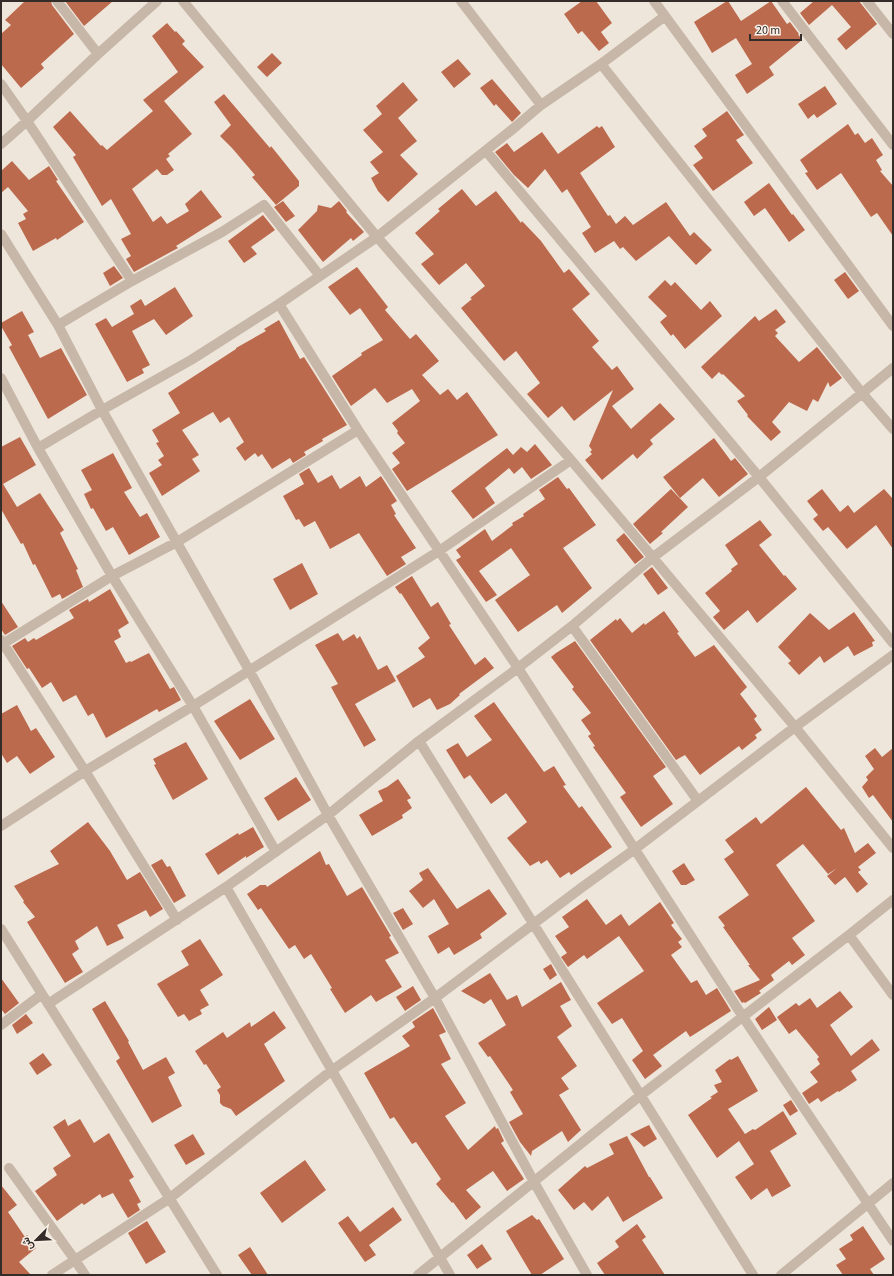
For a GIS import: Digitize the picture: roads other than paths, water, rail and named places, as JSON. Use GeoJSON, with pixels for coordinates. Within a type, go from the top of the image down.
{"type":"FeatureCollection","features":[{"type":"Feature","properties":{"kind":"street"},"geometry":{"type":"LineString","coordinates":[[57,1],[98,54]]}},
{"type":"Feature","properties":{"kind":"street"},"geometry":{"type":"LineString","coordinates":[[1,144],[157,1]]}},
{"type":"Feature","properties":{"kind":"street"},"geometry":{"type":"LineString","coordinates":[[183,1],[377,237],[572,460],[652,558],[795,727],[893,848]]}},
{"type":"Feature","properties":{"kind":"street"},"geometry":{"type":"LineString","coordinates":[[460,1],[541,105]]}},
{"type":"Feature","properties":{"kind":"street"},"geometry":{"type":"LineString","coordinates":[[654,1],[893,326]]}},
{"type":"Feature","properties":{"kind":"street"},"geometry":{"type":"LineString","coordinates":[[782,1],[893,145]]}},
{"type":"Feature","properties":{"kind":"street"},"geometry":{"type":"LineString","coordinates":[[867,1],[893,34]]}},
{"type":"Feature","properties":{"kind":"street"},"geometry":{"type":"LineString","coordinates":[[38,448],[191,360],[279,304],[377,237],[486,151],[541,105],[601,64],[665,16]]}},
{"type":"Feature","properties":{"kind":"street"},"geometry":{"type":"LineString","coordinates":[[601,64],[862,393],[893,429]]}},
{"type":"Feature","properties":{"kind":"street"},"geometry":{"type":"LineString","coordinates":[[1,84],[132,281]]}},
{"type":"Feature","properties":{"kind":"street"},"geometry":{"type":"LineString","coordinates":[[486,151],[759,477],[893,643]]}},
{"type":"Feature","properties":{"kind":"street"},"geometry":{"type":"LineString","coordinates":[[58,325],[132,281],[222,232],[264,205],[320,276]]}},
{"type":"Feature","properties":{"kind":"street"},"geometry":{"type":"LineString","coordinates":[[1,234],[58,325],[102,410],[249,670],[328,815],[435,998],[534,1182],[587,1275]]}},
{"type":"Feature","properties":{"kind":"street"},"geometry":{"type":"LineString","coordinates":[[279,304],[358,430],[518,668],[743,1017],[893,1241]]}},
{"type":"Feature","properties":{"kind":"street"},"geometry":{"type":"LineString","coordinates":[[48,1004],[178,920],[328,815],[419,741],[572,626],[652,558],[759,477],[893,368]]}},
{"type":"Feature","properties":{"kind":"street"},"geometry":{"type":"LineString","coordinates":[[1,378],[38,448],[112,576],[193,706],[276,852]]}},
{"type":"Feature","properties":{"kind":"street"},"geometry":{"type":"LineString","coordinates":[[178,920],[85,771],[2,643],[112,576],[177,542],[358,430]]}},
{"type":"Feature","properties":{"kind":"street"},"geometry":{"type":"LineString","coordinates":[[1,826],[85,771],[193,706],[439,551],[572,460]]}},
{"type":"Feature","properties":{"kind":"street"},"geometry":{"type":"LineString","coordinates":[[572,626],[698,801]]}},
{"type":"Feature","properties":{"kind":"street"},"geometry":{"type":"LineString","coordinates":[[52,1275],[170,1198],[331,1071],[435,998],[893,655]]}},
{"type":"Feature","properties":{"kind":"street"},"geometry":{"type":"LineString","coordinates":[[419,741],[753,1275]]}},
{"type":"Feature","properties":{"kind":"street"},"geometry":{"type":"LineString","coordinates":[[226,887],[450,1275]]}},
{"type":"Feature","properties":{"kind":"street"},"geometry":{"type":"LineString","coordinates":[[418,1275],[641,1095],[850,935],[893,900]]}},
{"type":"Feature","properties":{"kind":"street"},"geometry":{"type":"LineString","coordinates":[[1,929],[218,1275]]}},
{"type":"Feature","properties":{"kind":"street"},"geometry":{"type":"LineString","coordinates":[[850,935],[893,995]]}},
{"type":"Feature","properties":{"kind":"street"},"geometry":{"type":"LineString","coordinates":[[1,1025],[42,994]]}},
{"type":"Feature","properties":{"kind":"street"},"geometry":{"type":"LineString","coordinates":[[9,1168],[85,1275]]}},
{"type":"Feature","properties":{"kind":"street"},"geometry":{"type":"LineString","coordinates":[[781,1275],[893,1183]]}}]}
